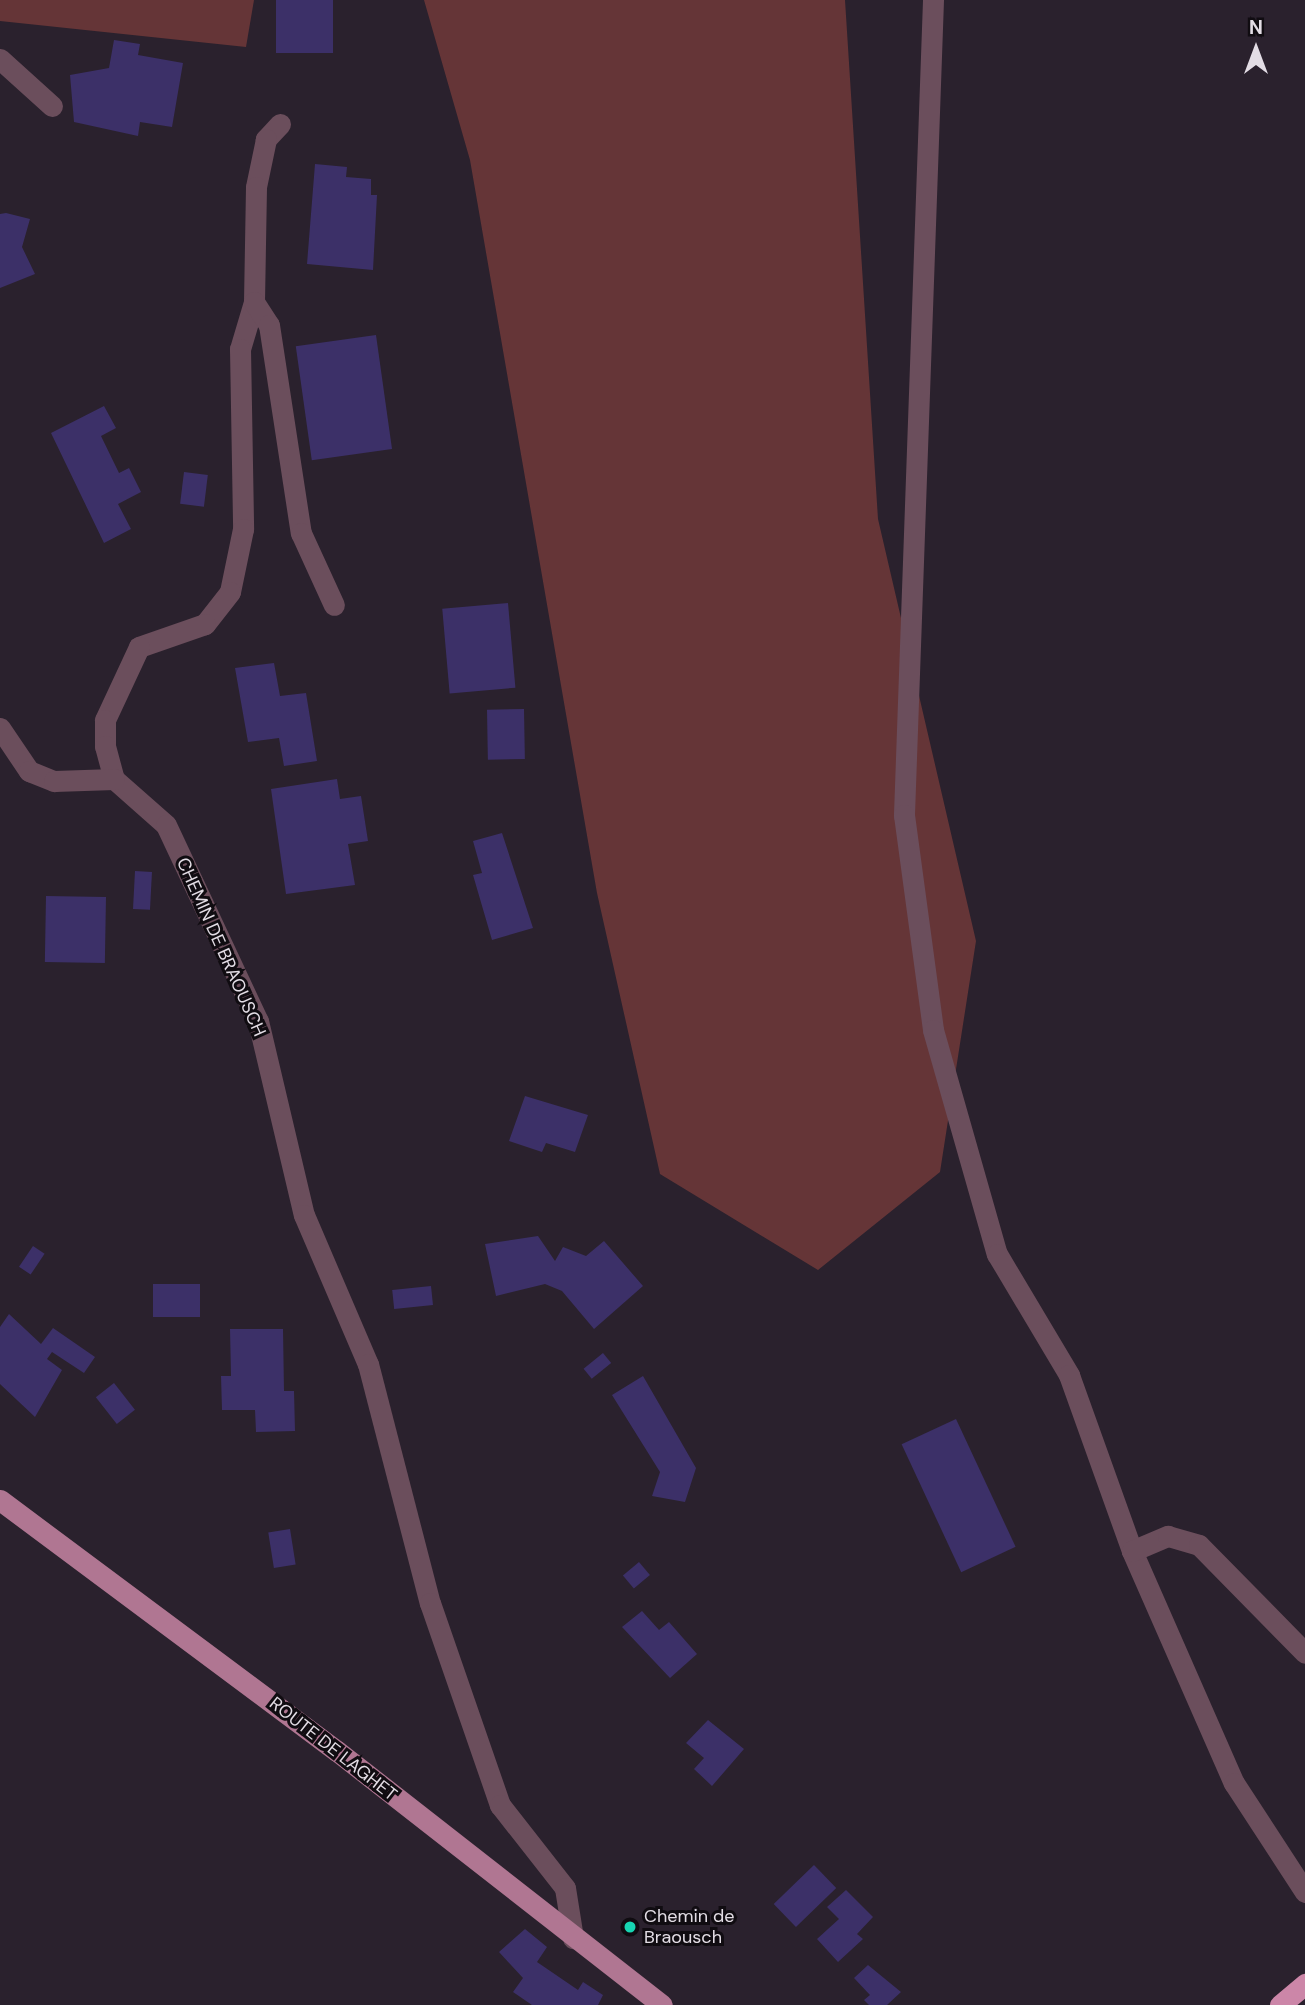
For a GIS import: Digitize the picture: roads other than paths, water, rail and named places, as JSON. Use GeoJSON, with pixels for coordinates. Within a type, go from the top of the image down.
{"type":"FeatureCollection","features":[{"type":"Feature","properties":{"kind":"highway"},"geometry":{"type":"LineString","coordinates":[[1280,2005],[1305,1984]]}},
{"type":"Feature","properties":{"kind":"main road","name":"ROUTE DE LAGHET"},"geometry":{"type":"LineString","coordinates":[[0,1500],[326,1742],[662,2005]]}},
{"type":"Feature","properties":{"kind":"lane"},"geometry":{"type":"LineString","coordinates":[[933,0],[904,815],[933,1030],[997,1254],[1069,1375],[1132,1551],[1234,1783],[1305,1892]]}},
{"type":"Feature","properties":{"kind":"lane"},"geometry":{"type":"LineString","coordinates":[[0,59],[52,106]]}},
{"type":"Feature","properties":{"kind":"lane"},"geometry":{"type":"LineString","coordinates":[[0,728],[29,771],[54,781],[114,779],[105,720],[139,647],[205,624],[230,592],[246,471],[240,349],[254,302],[256,187],[267,139],[280,124]]}},
{"type":"Feature","properties":{"kind":"lane"},"geometry":{"type":"LineString","coordinates":[[254,302],[269,325],[301,533],[334,605]]}},
{"type":"Feature","properties":{"kind":"lane","name":"CHEMIN DE BRAOUSCH"},"geometry":{"type":"LineString","coordinates":[[114,779],[166,825],[258,1021],[304,1215],[368,1364],[430,1602],[500,1805],[565,1888],[573,1938]]}},
{"type":"Feature","properties":{"kind":"lane"},"geometry":{"type":"LineString","coordinates":[[1132,1551],[1168,1536],[1199,1545],[1305,1653]]}},
{"type":"Feature","properties":{"kind":"place","name":"Chemin de Braousch"},"geometry":{"type":"Point","coordinates":[630,1927]}}]}
